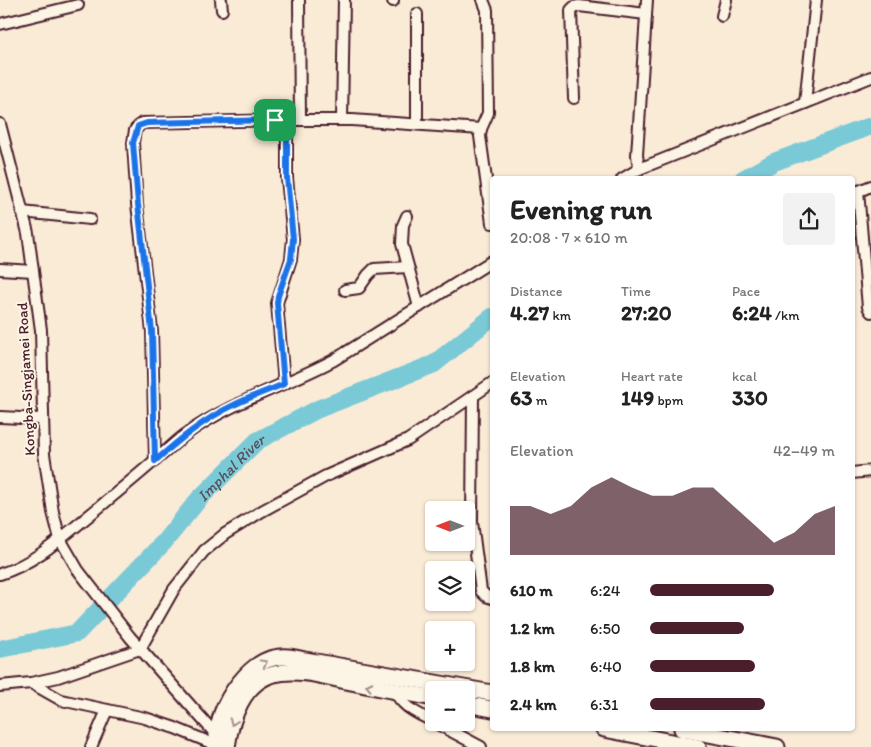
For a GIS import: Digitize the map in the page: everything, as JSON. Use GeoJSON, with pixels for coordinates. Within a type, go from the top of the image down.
{"type":"FeatureCollection","features":[{"type":"Feature","properties":{"kind":"highway"},"geometry":{"type":"LineString","coordinates":[[220,744],[223,712],[231,696],[248,674],[266,660],[276,657],[287,657],[490,693]]}},
{"type":"Feature","properties":{"kind":"highway"},"geometry":{"type":"LineString","coordinates":[[220,744],[249,689],[260,680],[274,674],[291,672],[318,675],[425,696]]}},
{"type":"Feature","properties":{"kind":"highway"},"geometry":{"type":"LineString","coordinates":[[475,706],[490,709]]}},
{"type":"Feature","properties":{"kind":"highway"},"geometry":{"type":"LineString","coordinates":[[614,731],[698,747]]}},
{"type":"Feature","properties":{"kind":"highway"},"geometry":{"type":"LineString","coordinates":[[696,731],[777,747]]}},
{"type":"Feature","properties":{"kind":"street"},"geometry":{"type":"LineString","coordinates":[[299,0],[300,120]]}},
{"type":"Feature","properties":{"kind":"street"},"geometry":{"type":"LineString","coordinates":[[342,120],[344,0]]}},
{"type":"Feature","properties":{"kind":"street"},"geometry":{"type":"LineString","coordinates":[[482,0],[486,10],[488,113],[481,129],[481,143],[490,208]]}},
{"type":"Feature","properties":{"kind":"street"},"geometry":{"type":"LineString","coordinates":[[639,169],[637,155],[647,0]]}},
{"type":"Feature","properties":{"kind":"street"},"geometry":{"type":"LineString","coordinates":[[722,16],[726,0]]}},
{"type":"Feature","properties":{"kind":"street"},"geometry":{"type":"LineString","coordinates":[[805,103],[816,0]]}},
{"type":"Feature","properties":{"kind":"street"},"geometry":{"type":"LineString","coordinates":[[0,24],[78,5]]}},
{"type":"Feature","properties":{"kind":"street"},"geometry":{"type":"LineString","coordinates":[[574,98],[571,10],[579,6],[646,14]]}},
{"type":"Feature","properties":{"kind":"street"},"geometry":{"type":"LineString","coordinates":[[417,14],[417,124]]}},
{"type":"Feature","properties":{"kind":"street"},"geometry":{"type":"LineString","coordinates":[[627,176],[639,169],[871,77]]}},
{"type":"Feature","properties":{"kind":"street"},"geometry":{"type":"LineString","coordinates":[[282,120],[287,132],[287,178],[293,239],[291,259],[277,303],[284,384]]}},
{"type":"Feature","properties":{"kind":"street"},"geometry":{"type":"LineString","coordinates":[[155,461],[152,331],[133,143],[138,126],[147,123],[342,120],[481,129]]}},
{"type":"Feature","properties":{"kind":"street","name":"Kongba-Singjamei Road"},"geometry":{"type":"LineString","coordinates":[[0,124],[28,234],[41,330],[44,454],[53,512],[60,539],[78,570],[130,637],[220,744]]}},
{"type":"Feature","properties":{"kind":"street"},"geometry":{"type":"LineString","coordinates":[[871,186],[855,192],[868,307],[871,312]]}},
{"type":"Feature","properties":{"kind":"street"},"geometry":{"type":"LineString","coordinates":[[22,212],[90,219]]}},
{"type":"Feature","properties":{"kind":"street"},"geometry":{"type":"LineString","coordinates":[[407,216],[401,235],[419,307]]}},
{"type":"Feature","properties":{"kind":"street"},"geometry":{"type":"LineString","coordinates":[[0,574],[32,559],[60,539],[184,435],[233,405],[308,374],[334,360],[490,262]]}},
{"type":"Feature","properties":{"kind":"street"},"geometry":{"type":"LineString","coordinates":[[345,290],[360,288],[374,269],[408,267]]}},
{"type":"Feature","properties":{"kind":"street"},"geometry":{"type":"LineString","coordinates":[[0,269],[33,271]]}},
{"type":"Feature","properties":{"kind":"street"},"geometry":{"type":"LineString","coordinates":[[0,686],[31,683],[78,671],[140,649],[174,589],[204,551],[225,534],[262,511],[326,476],[408,440],[490,384]]}},
{"type":"Feature","properties":{"kind":"street"},"geometry":{"type":"LineString","coordinates":[[474,396],[472,528],[482,591],[490,597]]}},
{"type":"Feature","properties":{"kind":"street"},"geometry":{"type":"LineString","coordinates":[[0,417],[42,419]]}},
{"type":"Feature","properties":{"kind":"street"},"geometry":{"type":"LineString","coordinates":[[855,473],[871,471]]}},
{"type":"Feature","properties":{"kind":"street"},"geometry":{"type":"LineString","coordinates":[[390,676],[394,691],[400,701],[408,709],[425,718]]}},
{"type":"Feature","properties":{"kind":"street"},"geometry":{"type":"LineString","coordinates":[[31,683],[60,700],[152,720],[220,744]]}},
{"type":"Feature","properties":{"kind":"street"},"geometry":{"type":"LineString","coordinates":[[91,747],[107,710]]}},
{"type":"Feature","properties":{"kind":"street"},"geometry":{"type":"LineString","coordinates":[[451,731],[481,747]]}},
{"type":"Feature","properties":{"kind":"waterway","name":"Imphal River"},"geometry":{"type":"LineString","coordinates":[[748,176],[774,162],[871,126]]}},
{"type":"Feature","properties":{"kind":"waterway","name":"Imphal River"},"geometry":{"type":"LineString","coordinates":[[0,649],[77,633],[164,542],[199,499],[257,441],[318,409],[434,364],[490,319]]}},
{"type":"Feature","properties":{"kind":"route"},"geometry":{"type":"LineString","coordinates":[[275,120],[282,120],[287,132],[287,178],[293,239],[291,259],[277,303],[284,384],[233,405],[184,435],[155,461],[152,331],[138,204],[133,137],[138,126],[142,123],[275,120]]}}]}
